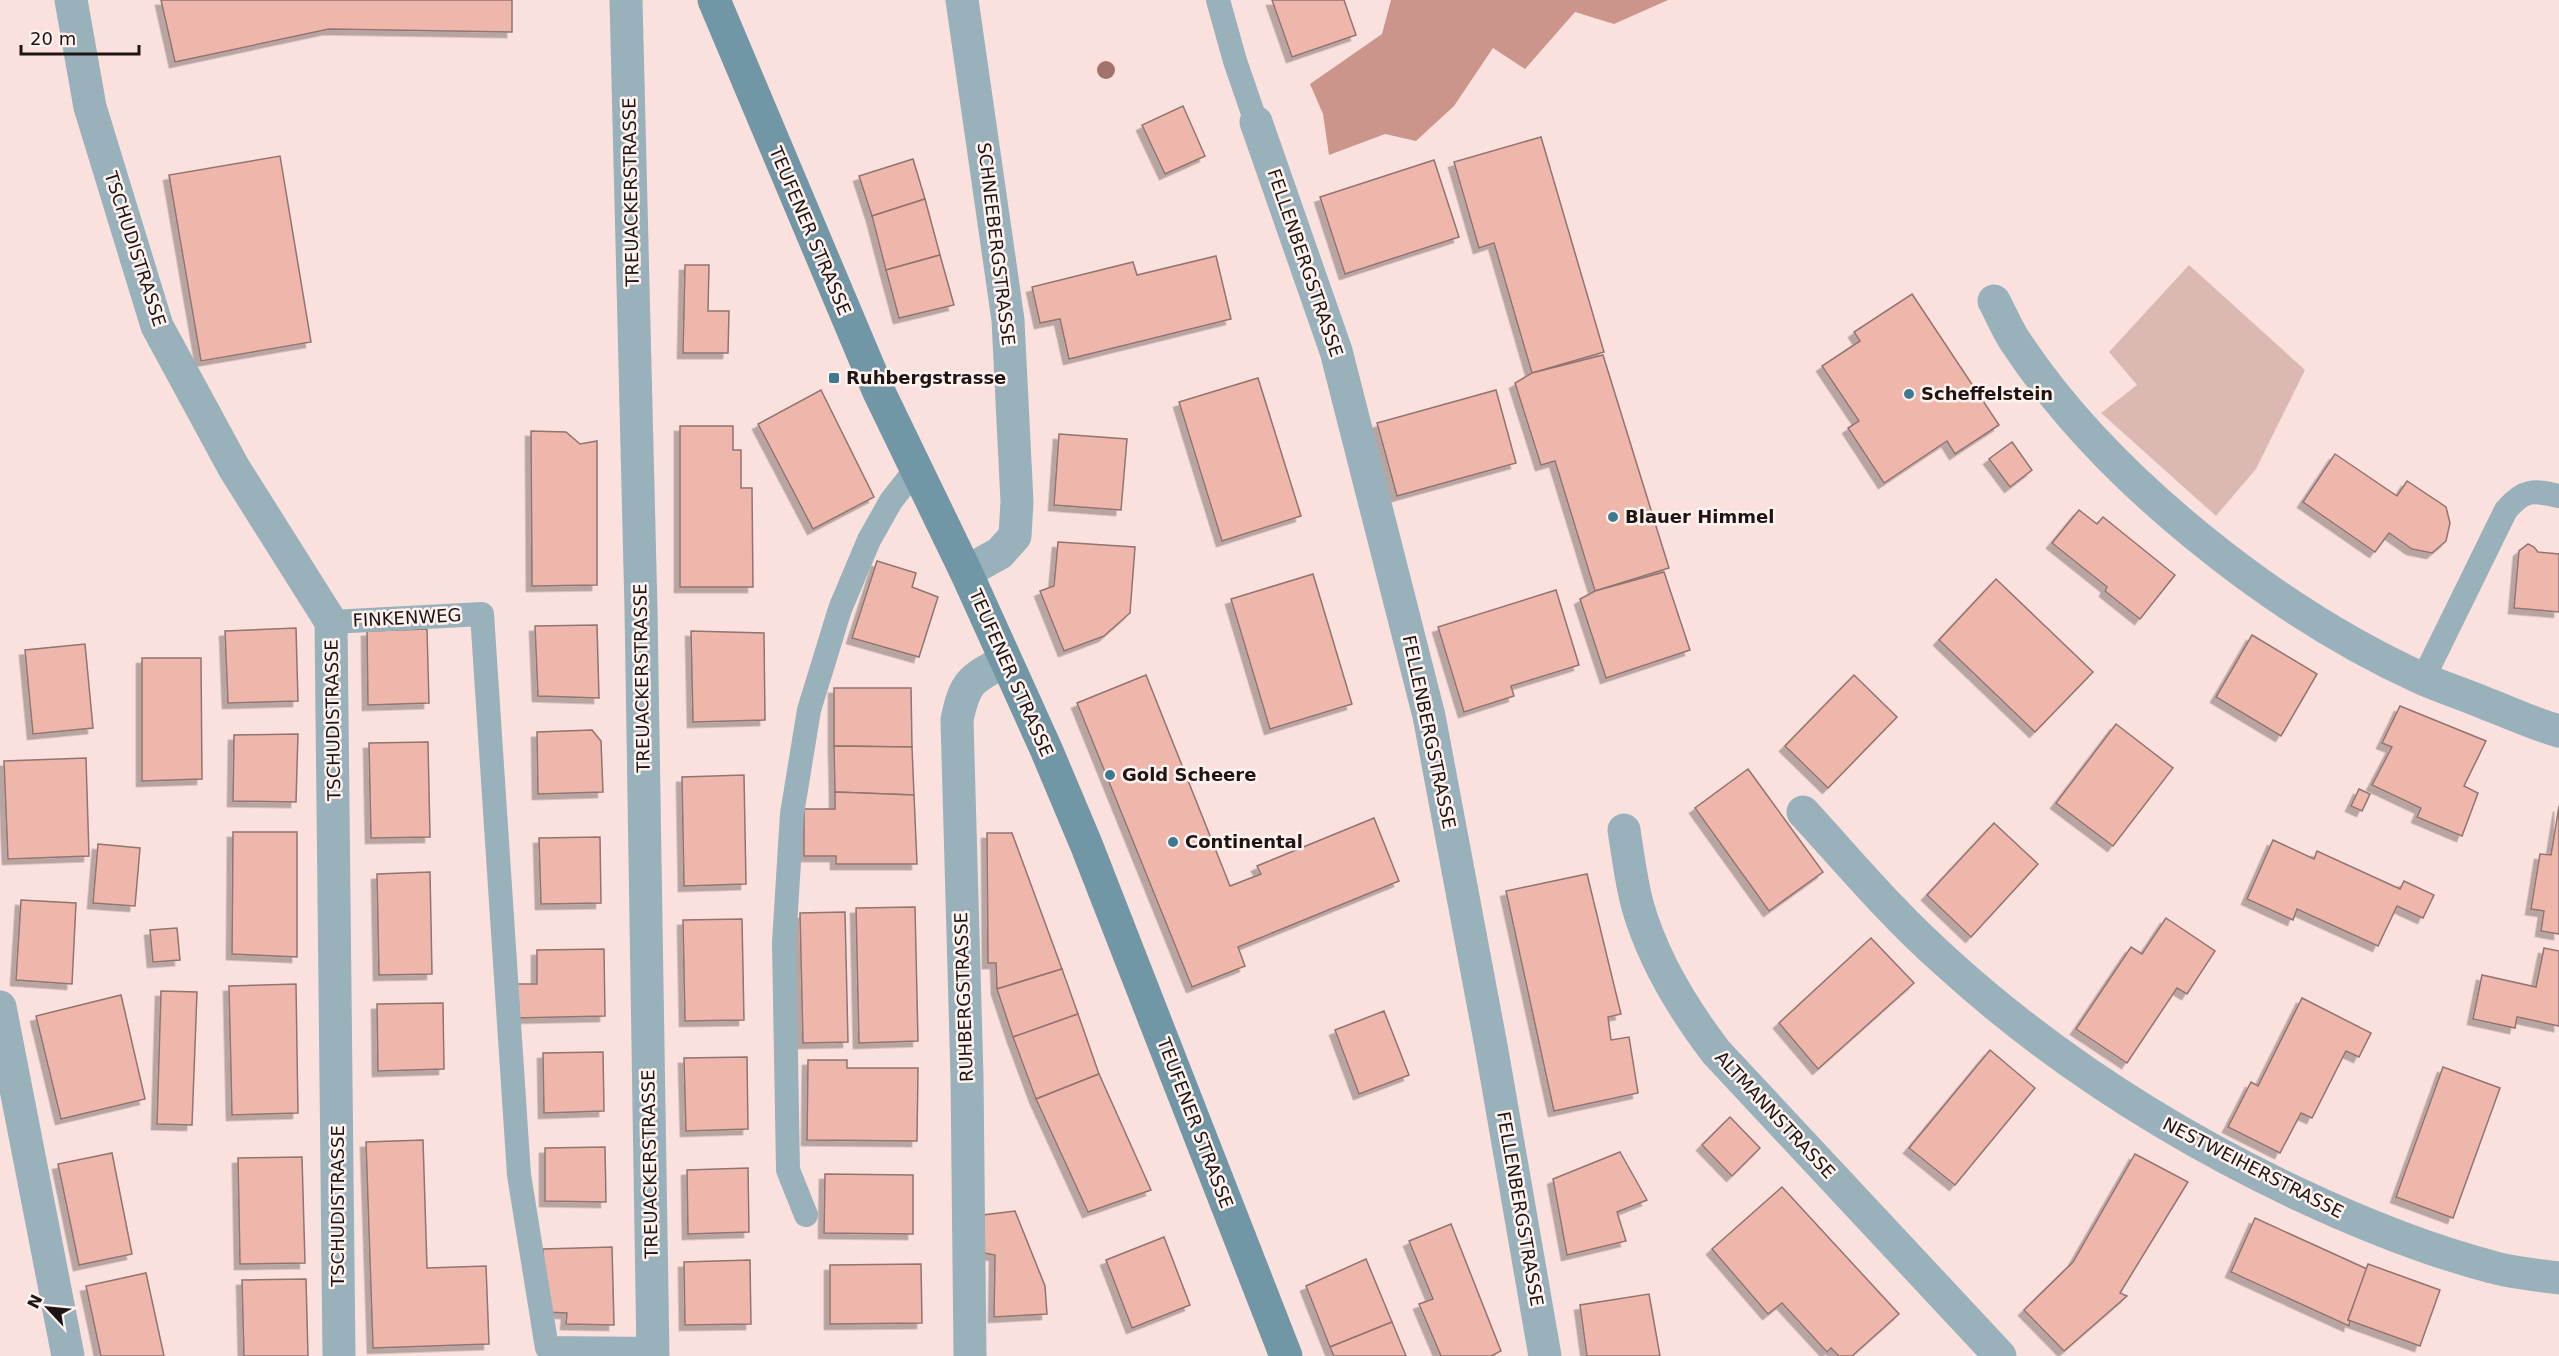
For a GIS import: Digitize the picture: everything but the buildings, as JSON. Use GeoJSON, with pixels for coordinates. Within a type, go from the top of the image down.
{"type":"FeatureCollection","features":[{"type":"Feature","properties":{"kind":"main road","name":"TEUFENER STRASSE"},"geometry":{"type":"LineString","coordinates":[[714,0],[859,346],[966,572],[1046,749],[1086,844],[1286,1356]]}},
{"type":"Feature","properties":{"kind":"street","name":"TSCHUDISTRASSE"},"geometry":{"type":"LineString","coordinates":[[71,0],[90,107],[157,326],[234,468],[332,622],[339,1356]]}},
{"type":"Feature","properties":{"kind":"street","name":"TREUACKERSTRASSE"},"geometry":{"type":"LineString","coordinates":[[626,0],[642,610],[653,1352]]}},
{"type":"Feature","properties":{"kind":"street","name":"SCHNEEBERGSTRASSE"},"geometry":{"type":"LineString","coordinates":[[962,0],[1008,320],[1017,502],[1015,536],[1000,553],[966,572]]}},
{"type":"Feature","properties":{"kind":"street","name":"FELLENBERGSTRASSE"},"geometry":{"type":"LineString","coordinates":[[1256,122],[1336,351],[1429,716],[1492,1051],[1545,1356]]}},
{"type":"Feature","properties":{"kind":"street"},"geometry":{"type":"LineString","coordinates":[[1994,301],[2013,339],[2046,385],[2111,456],[2179,521],[2241,569],[2295,606],[2423,679],[2559,731]]}},
{"type":"Feature","properties":{"kind":"street","name":"RUHBERGSTRASSE"},"geometry":{"type":"LineString","coordinates":[[970,1356],[967,1077],[957,720],[962,695],[974,677],[1005,661]]}},
{"type":"Feature","properties":{"kind":"street","name":"NESTWEIHERSTRASSE"},"geometry":{"type":"LineString","coordinates":[[1803,812],[1888,905],[1944,960],[2062,1057],[2175,1131],[2246,1169],[2388,1234],[2494,1268],[2559,1278]]}},
{"type":"Feature","properties":{"kind":"street","name":"ALTMANNSTRASSE"},"geometry":{"type":"LineString","coordinates":[[1624,830],[1638,906],[1654,949],[1697,1026],[1716,1052],[2000,1356]]}},
{"type":"Feature","properties":{"kind":"street"},"geometry":{"type":"LineString","coordinates":[[0,1007],[68,1356]]}},
{"type":"Feature","properties":{"kind":"lane"},"geometry":{"type":"LineString","coordinates":[[1218,0],[1235,61],[1256,122]]}},
{"type":"Feature","properties":{"kind":"lane"},"geometry":{"type":"LineString","coordinates":[[806,1215],[788,1170],[784,942],[792,814],[809,710],[840,609],[869,540],[891,501],[916,469]]}},
{"type":"Feature","properties":{"kind":"lane"},"geometry":{"type":"LineString","coordinates":[[2423,679],[2506,510],[2520,495],[2529,492],[2538,491],[2559,496]]}},
{"type":"Feature","properties":{"kind":"lane","name":"FINKENWEG"},"geometry":{"type":"LineString","coordinates":[[332,622],[482,614],[519,1175],[548,1348],[653,1352]]}},
{"type":"Feature","properties":{"kind":"shaded area"},"geometry":{"type":"Polygon","coordinates":[[[1391,0],[1668,0],[1614,24],[1575,12],[1525,69],[1493,48],[1454,106],[1416,141],[1385,134],[1329,155],[1323,114],[1310,84],[1382,34],[1391,0]]]}},
{"type":"Feature","properties":{"kind":"shaded area"},"geometry":{"type":"Polygon","coordinates":[[[2189,265],[2305,370],[2256,469],[2216,516],[2101,413],[2137,385],[2109,352],[2189,265]]]}},
{"type":"Feature","properties":{"kind":"place","name":"Ruhbergstrasse"},"geometry":{"type":"Point","coordinates":[834,378]}},
{"type":"Feature","properties":{"kind":"place","name":"Scheffelstein"},"geometry":{"type":"Point","coordinates":[1909,394]}},
{"type":"Feature","properties":{"kind":"place","name":"Blauer Himmel"},"geometry":{"type":"Point","coordinates":[1613,517]}},
{"type":"Feature","properties":{"kind":"place","name":"Gold Scheere"},"geometry":{"type":"Point","coordinates":[1110,775]}},
{"type":"Feature","properties":{"kind":"place","name":"Continental"},"geometry":{"type":"Point","coordinates":[1173,842]}}]}
